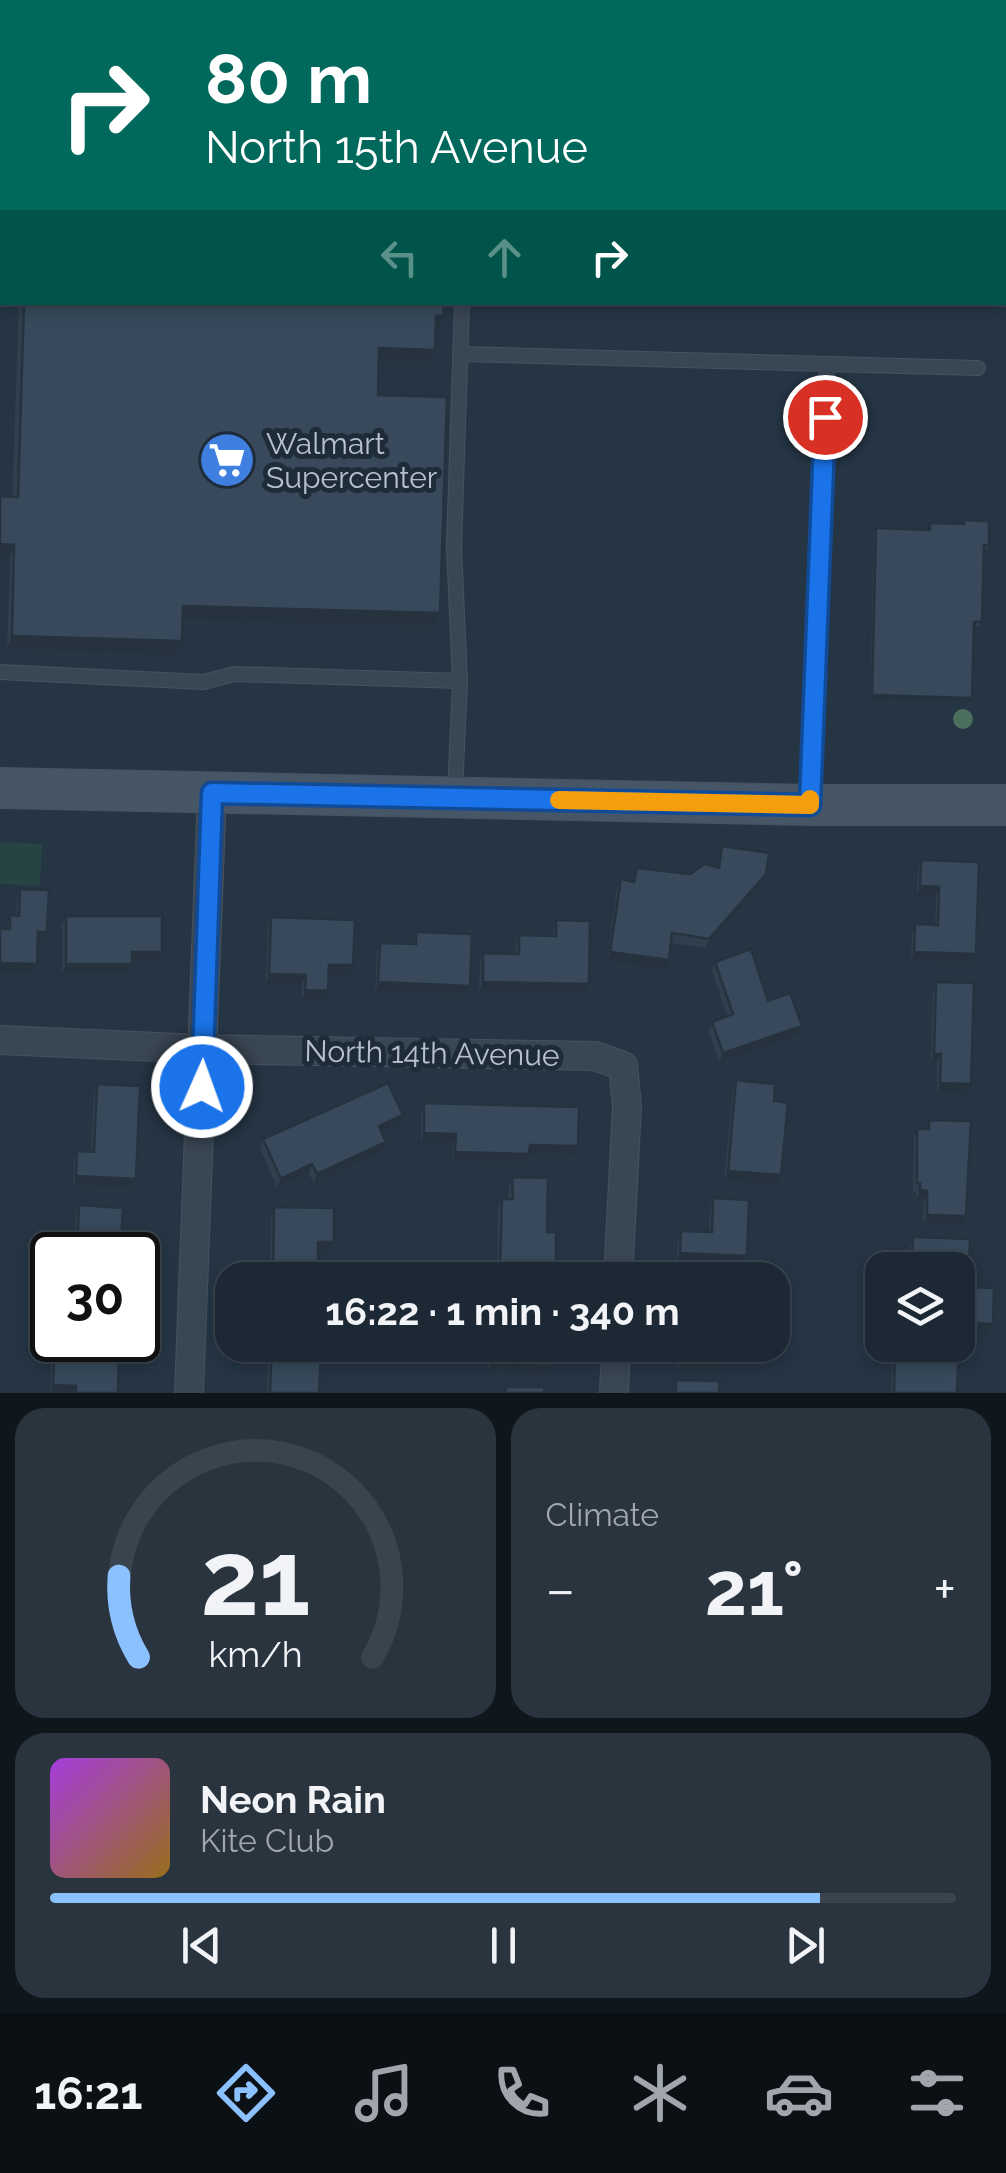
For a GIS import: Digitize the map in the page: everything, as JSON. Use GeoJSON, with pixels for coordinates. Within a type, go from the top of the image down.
{"type":"FeatureCollection","features":[{"type":"Feature","properties":{"kind":"street"},"geometry":{"type":"LineString","coordinates":[[0,788],[810,805],[1006,805]]}},
{"type":"Feature","properties":{"kind":"street"},"geometry":{"type":"LineString","coordinates":[[189,1393],[212,793]]}},
{"type":"Feature","properties":{"kind":"street","name":"North 14th Avenue"},"geometry":{"type":"LineString","coordinates":[[0,1040],[203,1049],[595,1056],[622,1066],[627,1106],[619,1262]]}},
{"type":"Feature","properties":{"kind":"street"},"geometry":{"type":"LineString","coordinates":[[614,1393],[615,1362]]}},
{"type":"Feature","properties":{"kind":"lane"},"geometry":{"type":"LineString","coordinates":[[454,798],[460,681],[454,547],[462,305]]}},
{"type":"Feature","properties":{"kind":"lane"},"geometry":{"type":"LineString","coordinates":[[460,354],[978,368]]}},
{"type":"Feature","properties":{"kind":"lane"},"geometry":{"type":"LineString","coordinates":[[810,805],[827,364]]}},
{"type":"Feature","properties":{"kind":"lane"},"geometry":{"type":"LineString","coordinates":[[0,672],[202,682],[235,674],[460,681]]}},
{"type":"Feature","properties":{"kind":"green space"},"geometry":{"type":"Polygon","coordinates":[[[0,842],[42,844],[40,886],[0,884],[0,842]]]}},
{"type":"Feature","properties":{"kind":"building","name":"Walmart Supercenter"},"geometry":{"type":"Polygon","coordinates":[[[24,305],[444,305],[443,316],[436,316],[435,350],[379,348],[378,395],[447,397],[440,613],[183,606],[182,641],[12,636],[14,545],[0,544],[0,496],[18,497],[24,305]]]}},
{"type":"Feature","properties":{"kind":"building"},"geometry":{"type":"Polygon","coordinates":[[[964,520],[989,521],[989,546],[984,545],[982,622],[974,622],[972,698],[872,695],[876,528],[930,530],[930,523],[964,524],[964,520]]]}},
{"type":"Feature","properties":{"kind":"building"},"geometry":{"type":"Polygon","coordinates":[[[722,846],[769,853],[766,874],[709,939],[672,933],[669,960],[610,952],[621,879],[634,882],[637,868],[690,874],[705,864],[719,868],[722,846]]]}},
{"type":"Feature","properties":{"kind":"building"},"geometry":{"type":"Polygon","coordinates":[[[921,860],[979,862],[976,954],[914,952],[915,924],[938,925],[939,887],[920,886],[921,860]]]}},
{"type":"Feature","properties":{"kind":"building"},"geometry":{"type":"Polygon","coordinates":[[[20,889],[49,890],[47,932],[38,932],[37,964],[0,963],[0,929],[10,929],[10,915],[19,916],[20,889]]]}},
{"type":"Feature","properties":{"kind":"building"},"geometry":{"type":"Polygon","coordinates":[[[66,916],[162,916],[162,952],[132,952],[132,964],[66,964],[66,916]]]}},
{"type":"Feature","properties":{"kind":"building"},"geometry":{"type":"Polygon","coordinates":[[[271,917],[355,920],[353,965],[329,965],[328,991],[305,990],[306,975],[269,974],[271,917]]]}},
{"type":"Feature","properties":{"kind":"building"},"geometry":{"type":"Polygon","coordinates":[[[556,920],[590,921],[589,984],[483,982],[483,953],[519,954],[519,935],[556,936],[556,920]]]}},
{"type":"Feature","properties":{"kind":"building"},"geometry":{"type":"Polygon","coordinates":[[[416,932],[472,934],[470,986],[378,982],[380,943],[416,944],[416,932]]]}},
{"type":"Feature","properties":{"kind":"building"},"geometry":{"type":"Polygon","coordinates":[[[751,949],[768,1001],[790,993],[802,1026],[723,1053],[712,1022],[733,1014],[715,962],[751,949]]]}},
{"type":"Feature","properties":{"kind":"building"},"geometry":{"type":"Polygon","coordinates":[[[936,982],[974,983],[971,1084],[940,1083],[941,1054],[934,1054],[936,982]]]}},
{"type":"Feature","properties":{"kind":"building"},"geometry":{"type":"Polygon","coordinates":[[[736,1080],[775,1084],[774,1101],[788,1103],[781,1175],[728,1171],[736,1080]]]}},
{"type":"Feature","properties":{"kind":"building"},"geometry":{"type":"Polygon","coordinates":[[[388,1083],[403,1115],[379,1126],[386,1142],[317,1174],[312,1164],[281,1179],[263,1139],[388,1083]]]}},
{"type":"Feature","properties":{"kind":"building"},"geometry":{"type":"Polygon","coordinates":[[[97,1084],[140,1086],[136,1179],[76,1176],[77,1151],[94,1152],[97,1084]]]}},
{"type":"Feature","properties":{"kind":"building"},"geometry":{"type":"Polygon","coordinates":[[[424,1103],[579,1107],[578,1146],[530,1145],[529,1154],[455,1152],[456,1134],[424,1133],[424,1103]]]}},
{"type":"Feature","properties":{"kind":"building"},"geometry":{"type":"Polygon","coordinates":[[[929,1120],[971,1121],[966,1216],[927,1215],[927,1191],[920,1190],[917,1183],[917,1129],[929,1129],[929,1120]]]}},
{"type":"Feature","properties":{"kind":"building"},"geometry":{"type":"Polygon","coordinates":[[[512,1177],[548,1178],[547,1232],[556,1232],[556,1262],[500,1262],[502,1199],[513,1199],[512,1177]]]}},
{"type":"Feature","properties":{"kind":"building"},"geometry":{"type":"Polygon","coordinates":[[[713,1198],[749,1200],[747,1256],[680,1253],[681,1231],[712,1232],[713,1198]]]}},
{"type":"Feature","properties":{"kind":"building"},"geometry":{"type":"Polygon","coordinates":[[[79,1205],[123,1208],[121,1232],[78,1232],[79,1205]]]}},
{"type":"Feature","properties":{"kind":"building"},"geometry":{"type":"Polygon","coordinates":[[[274,1207],[334,1208],[334,1242],[318,1242],[318,1262],[273,1262],[274,1207]]]}},
{"type":"Feature","properties":{"kind":"building"},"geometry":{"type":"Polygon","coordinates":[[[913,1237],[970,1239],[969,1252],[912,1252],[913,1237]]]}},
{"type":"Feature","properties":{"kind":"building"},"geometry":{"type":"Polygon","coordinates":[[[975,1287],[994,1288],[993,1324],[975,1323],[975,1287]]]}},
{"type":"Feature","properties":{"kind":"building"},"geometry":{"type":"Polygon","coordinates":[[[54,1362],[119,1362],[118,1393],[76,1393],[76,1386],[53,1385],[54,1362]]]}},
{"type":"Feature","properties":{"kind":"building"},"geometry":{"type":"Polygon","coordinates":[[[271,1362],[320,1362],[319,1393],[270,1393],[271,1362]]]}},
{"type":"Feature","properties":{"kind":"building"},"geometry":{"type":"Polygon","coordinates":[[[551,1362],[551,1366],[506,1364],[551,1362]]]}},
{"type":"Feature","properties":{"kind":"building"},"geometry":{"type":"Polygon","coordinates":[[[895,1362],[958,1362],[957,1393],[894,1393],[895,1362]]]}},
{"type":"Feature","properties":{"kind":"building"},"geometry":{"type":"Polygon","coordinates":[[[676,1380],[719,1381],[719,1393],[676,1393],[676,1380]]]}},
{"type":"Feature","properties":{"kind":"building"},"geometry":{"type":"Polygon","coordinates":[[[506,1387],[544,1387],[544,1393],[506,1393],[506,1387]]]}},
{"type":"Feature","properties":{"kind":"slow traffic"},"geometry":{"type":"LineString","coordinates":[[559,800],[810,805],[810,799]]}},
{"type":"Feature","properties":{"kind":"place","name":"Walmart Supercenter"},"geometry":{"type":"Point","coordinates":[227,460]}},
{"type":"Feature","properties":{"kind":"route"},"geometry":{"type":"LineString","coordinates":[[202,1087],[212,793],[810,805],[825,417]]}}]}
